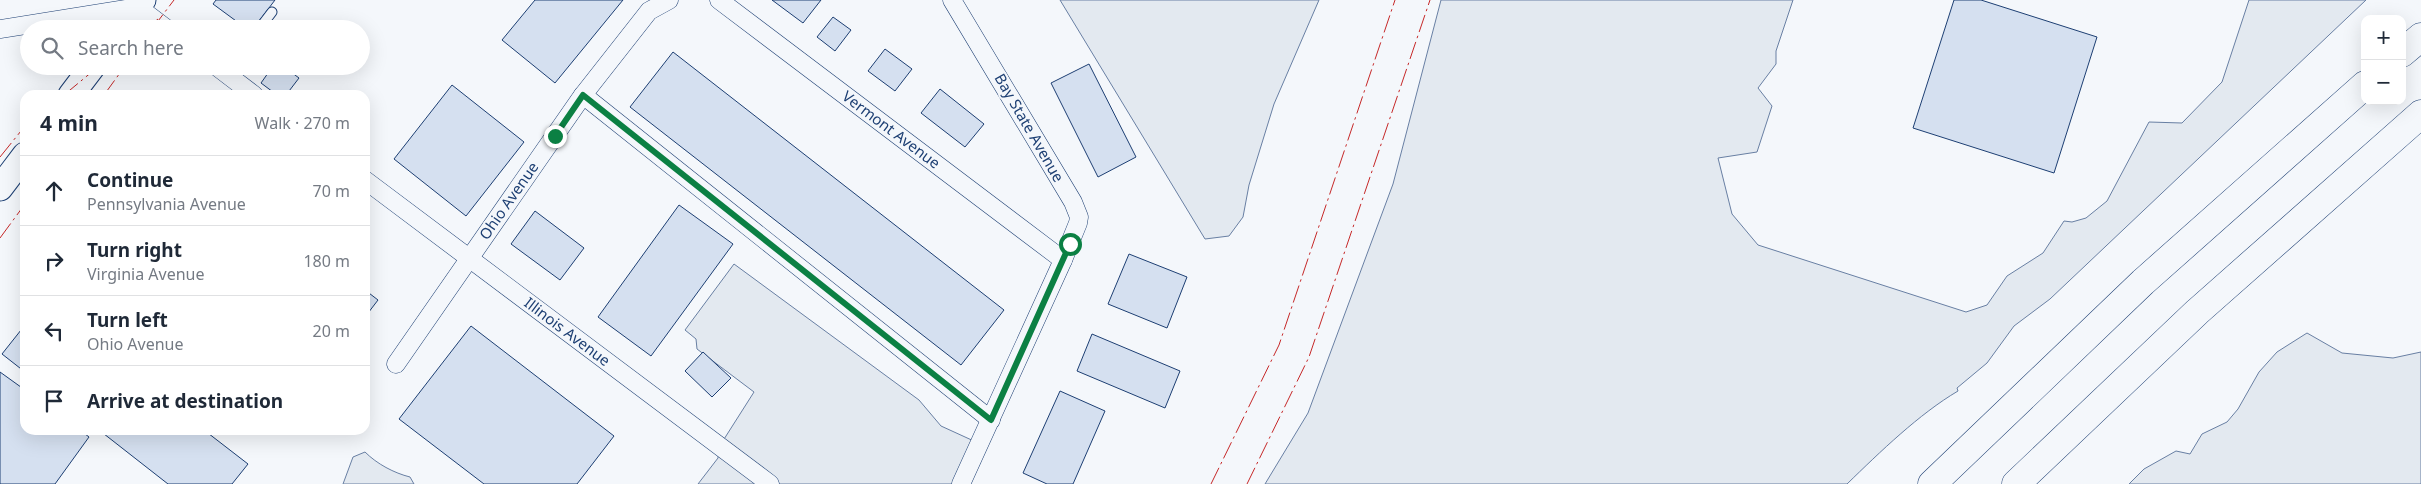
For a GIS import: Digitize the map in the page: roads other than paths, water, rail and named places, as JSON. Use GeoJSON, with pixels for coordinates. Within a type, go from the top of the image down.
{"type":"FeatureCollection","features":[{"type":"Feature","properties":{"kind":"highway"},"geometry":{"type":"LineString","coordinates":[[2406,50],[2421,37]]}},
{"type":"Feature","properties":{"kind":"highway"},"geometry":{"type":"LineString","coordinates":[[1932,484],[2143,282],[2361,89]]}},
{"type":"Feature","properties":{"kind":"highway"},"geometry":{"type":"LineString","coordinates":[[2016,484],[2196,312],[2421,114]]}},
{"type":"Feature","properties":{"kind":"main road"},"geometry":{"type":"LineString","coordinates":[[128,20],[141,3]]}},
{"type":"Feature","properties":{"kind":"main road"},"geometry":{"type":"LineString","coordinates":[[75,90],[86,75]]}},
{"type":"Feature","properties":{"kind":"main road"},"geometry":{"type":"LineString","coordinates":[[0,188],[20,162]]}},
{"type":"Feature","properties":{"kind":"street","name":"Ohio Avenue"},"geometry":{"type":"LineString","coordinates":[[396,364],[583,95],[649,12],[669,0]]}},
{"type":"Feature","properties":{"kind":"street","name":"Vermont Avenue"},"geometry":{"type":"LineString","coordinates":[[719,0],[1064,260]]}},
{"type":"Feature","properties":{"kind":"street","name":"Bay State Avenue"},"geometry":{"type":"LineString","coordinates":[[952,0],[1073,202],[1079,217],[1064,260],[961,484]]}},
{"type":"Feature","properties":{"kind":"street"},"geometry":{"type":"LineString","coordinates":[[49,20],[141,3],[158,20]]}},
{"type":"Feature","properties":{"kind":"street"},"geometry":{"type":"LineString","coordinates":[[0,29],[20,25]]}},
{"type":"Feature","properties":{"kind":"street"},"geometry":{"type":"LineString","coordinates":[[228,75],[247,90]]}},
{"type":"Feature","properties":{"kind":"street"},"geometry":{"type":"LineString","coordinates":[[583,95],[991,420]]}},
{"type":"Feature","properties":{"kind":"street","name":"Illinois Avenue"},"geometry":{"type":"LineString","coordinates":[[370,184],[770,484]]}},
{"type":"Feature","properties":{"kind":"lane"},"geometry":{"type":"LineString","coordinates":[[266,20],[272,12]]}}]}
